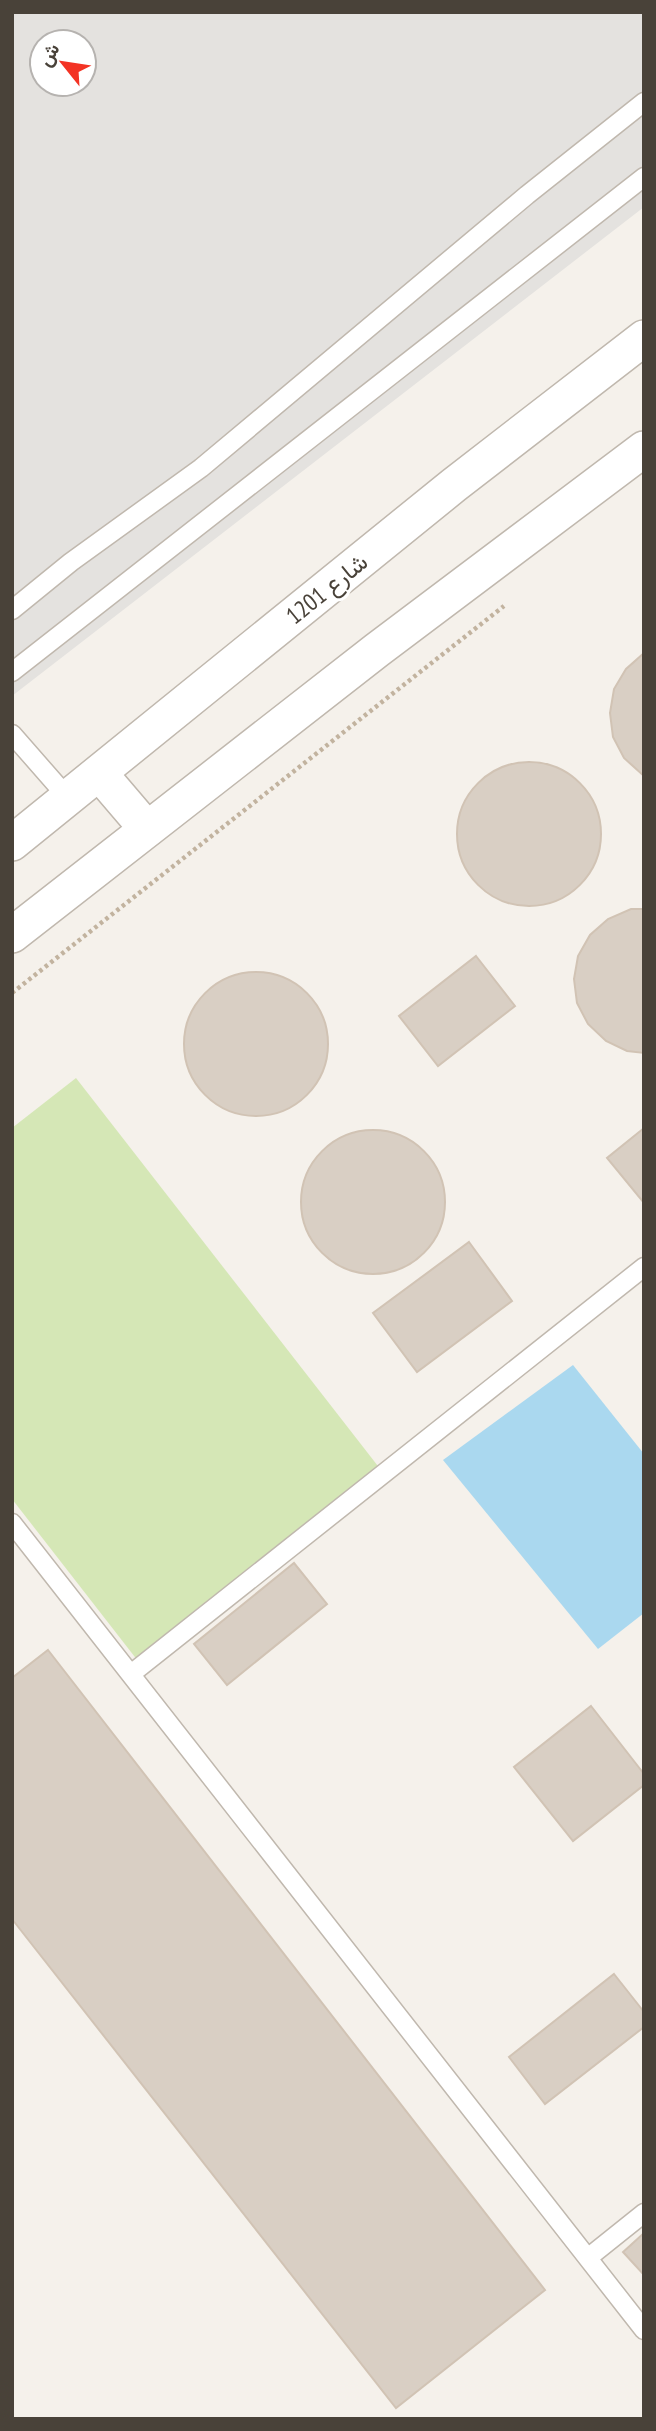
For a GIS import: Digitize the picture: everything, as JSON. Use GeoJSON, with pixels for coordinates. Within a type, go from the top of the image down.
{"type":"FeatureCollection","features":[{"type":"Feature","properties":{"kind":"street","name":"شارع 1201"},"geometry":{"type":"LineString","coordinates":[[12,843],[454,485],[644,338]]}},
{"type":"Feature","properties":{"kind":"street"},"geometry":{"type":"LineString","coordinates":[[12,935],[377,650],[639,462]]}},
{"type":"Feature","properties":{"kind":"street"},"geometry":{"type":"LineString","coordinates":[[100,774],[147,829]]}},
{"type":"Feature","properties":{"kind":"lane"},"geometry":{"type":"LineString","coordinates":[[12,610],[71,562],[201,468],[527,195],[644,102]]}},
{"type":"Feature","properties":{"kind":"lane"},"geometry":{"type":"LineString","coordinates":[[12,672],[644,177]]}},
{"type":"Feature","properties":{"kind":"lane"},"geometry":{"type":"LineString","coordinates":[[12,734],[69,799]]}},
{"type":"Feature","properties":{"kind":"lane"},"geometry":{"type":"LineString","coordinates":[[131,1674],[644,1267]]}},
{"type":"Feature","properties":{"kind":"lane"},"geometry":{"type":"LineString","coordinates":[[12,1523],[644,2330]]}},
{"type":"Feature","properties":{"kind":"lane"},"geometry":{"type":"LineString","coordinates":[[589,2257],[644,2213]]}},
{"type":"Feature","properties":{"kind":"path"},"geometry":{"type":"LineString","coordinates":[[12,993],[514,598]]}},
{"type":"Feature","properties":{"kind":"green space"},"geometry":{"type":"Polygon","coordinates":[[[76,1078],[381,1470],[138,1661],[12,1499],[12,1128],[76,1078]]]}},
{"type":"Feature","properties":{"kind":"shaded area"},"geometry":{"type":"Polygon","coordinates":[[[12,12],[644,12],[644,207],[12,696],[12,12]]]}},
{"type":"Feature","properties":{"kind":"water"},"geometry":{"type":"Polygon","coordinates":[[[573,1365],[644,1454],[644,1613],[598,1649],[443,1460],[573,1365]]]}},
{"type":"Feature","properties":{"kind":"building"},"geometry":{"type":"Polygon","coordinates":[[[644,653],[644,776],[624,758],[613,737],[610,713],[614,689],[626,669],[644,653]]]}},
{"type":"Feature","properties":{"kind":"building"},"geometry":{"type":"Polygon","coordinates":[[[529,762],[557,767],[580,783],[596,806],[601,834],[596,862],[580,885],[557,901],[529,906],[501,901],[478,885],[462,862],[457,834],[462,806],[478,783],[501,767],[529,762]]]}},
{"type":"Feature","properties":{"kind":"building"},"geometry":{"type":"Polygon","coordinates":[[[631,909],[644,909],[644,1053],[627,1051],[606,1041],[588,1024],[577,1003],[574,979],[578,956],[590,935],[608,919],[631,909]]]}},
{"type":"Feature","properties":{"kind":"building"},"geometry":{"type":"Polygon","coordinates":[[[476,956],[515,1006],[438,1066],[399,1016],[476,956]]]}},
{"type":"Feature","properties":{"kind":"building"},"geometry":{"type":"Polygon","coordinates":[[[256,972],[284,977],[307,993],[323,1016],[328,1044],[323,1072],[307,1095],[284,1111],[256,1116],[228,1111],[205,1095],[189,1072],[184,1044],[189,1016],[205,993],[228,977],[256,972]]]}},
{"type":"Feature","properties":{"kind":"building"},"geometry":{"type":"Polygon","coordinates":[[[644,1128],[644,1203],[607,1158],[644,1128]]]}},
{"type":"Feature","properties":{"kind":"building"},"geometry":{"type":"Polygon","coordinates":[[[373,1130],[401,1135],[424,1151],[440,1174],[445,1202],[440,1230],[424,1253],[401,1269],[373,1274],[345,1269],[322,1253],[306,1230],[301,1202],[306,1174],[322,1151],[345,1135],[373,1130]]]}},
{"type":"Feature","properties":{"kind":"building"},"geometry":{"type":"Polygon","coordinates":[[[469,1242],[512,1301],[417,1372],[373,1313],[469,1242]]]}},
{"type":"Feature","properties":{"kind":"building"},"geometry":{"type":"Polygon","coordinates":[[[294,1563],[327,1604],[227,1685],[194,1644],[294,1563]]]}},
{"type":"Feature","properties":{"kind":"building"},"geometry":{"type":"Polygon","coordinates":[[[48,1650],[545,2290],[396,2408],[12,1919],[12,1678],[48,1650]]]}},
{"type":"Feature","properties":{"kind":"building"},"geometry":{"type":"Polygon","coordinates":[[[591,1706],[644,1774],[644,1785],[573,1841],[514,1767],[591,1706]]]}},
{"type":"Feature","properties":{"kind":"building"},"geometry":{"type":"Polygon","coordinates":[[[614,1974],[644,2012],[644,2027],[545,2104],[509,2057],[614,1974]]]}},
{"type":"Feature","properties":{"kind":"building"},"geometry":{"type":"Polygon","coordinates":[[[644,2233],[644,2275],[623,2252],[644,2233]]]}}]}
